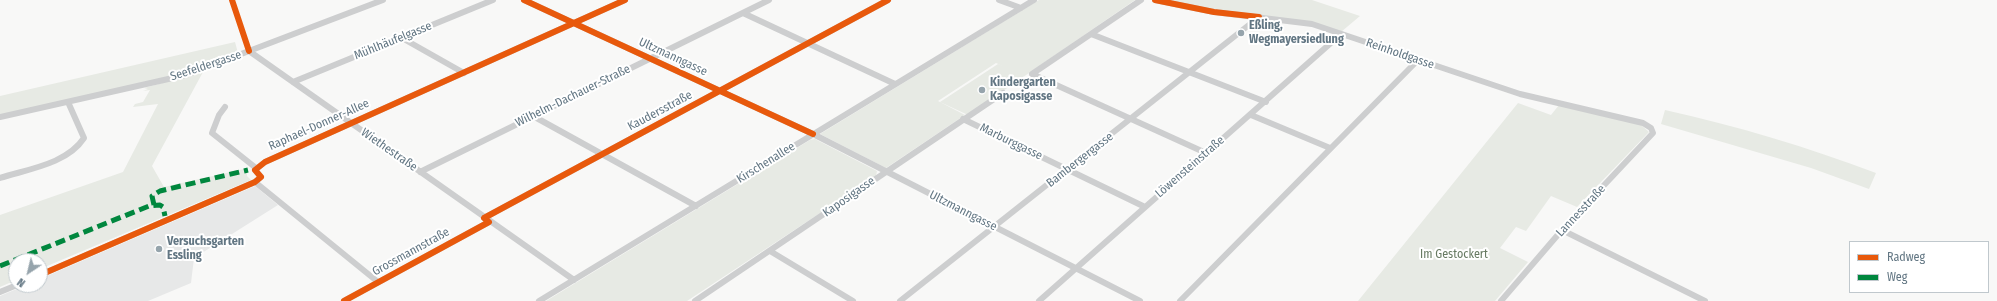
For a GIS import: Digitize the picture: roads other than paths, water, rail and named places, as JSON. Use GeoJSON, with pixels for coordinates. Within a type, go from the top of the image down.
{"type":"FeatureCollection","features":[{"type":"Feature","properties":{"kind":"street","name":"Seefeldergasse"},"geometry":{"type":"LineString","coordinates":[[0,117],[186,75],[383,0]]}},
{"type":"Feature","properties":{"kind":"street","name":"Mühlhäufelgasse"},"geometry":{"type":"LineString","coordinates":[[293,82],[493,0]]}},
{"type":"Feature","properties":{"kind":"street","name":"Ultzmanngasse"},"geometry":{"type":"LineString","coordinates":[[524,0],[813,134],[1140,301]]}},
{"type":"Feature","properties":{"kind":"street","name":"Raphael-Donner-Allee"},"geometry":{"type":"LineString","coordinates":[[256,168],[350,123],[626,0]]}},
{"type":"Feature","properties":{"kind":"street","name":"Wilhelm-Dachauer-Straße"},"geometry":{"type":"LineString","coordinates":[[420,172],[649,58],[770,0]]}},
{"type":"Feature","properties":{"kind":"street","name":"Kaudersstraße"},"geometry":{"type":"LineString","coordinates":[[487,220],[602,154],[888,0]]}},
{"type":"Feature","properties":{"kind":"street"},"geometry":{"type":"LineString","coordinates":[[998,0],[1021,8]]}},
{"type":"Feature","properties":{"kind":"street","name":"Kirschenallee"},"geometry":{"type":"LineString","coordinates":[[540,301],[1034,0]]}},
{"type":"Feature","properties":{"kind":"street"},"geometry":{"type":"LineString","coordinates":[[1141,0],[1032,74],[1206,153]]}},
{"type":"Feature","properties":{"kind":"street","name":"Reinholdgasse"},"geometry":{"type":"LineString","coordinates":[[1155,0],[1214,12],[1312,24],[1417,61],[1520,94],[1643,123]]}},
{"type":"Feature","properties":{"kind":"street"},"geometry":{"type":"LineString","coordinates":[[743,13],[895,84]]}},
{"type":"Feature","properties":{"kind":"street","name":"Bambergergasse"},"geometry":{"type":"LineString","coordinates":[[900,301],[1191,73],[1259,17]]}},
{"type":"Feature","properties":{"kind":"street"},"geometry":{"type":"LineString","coordinates":[[1091,34],[1266,102]]}},
{"type":"Feature","properties":{"kind":"street","name":"Löwensteinstraße"},"geometry":{"type":"LineString","coordinates":[[1039,301],[1206,153],[1266,102],[1341,34]]}},
{"type":"Feature","properties":{"kind":"street"},"geometry":{"type":"LineString","coordinates":[[402,38],[464,73]]}},
{"type":"Feature","properties":{"kind":"street","name":"Wiethestraße"},"geometry":{"type":"LineString","coordinates":[[249,51],[574,280]]}},
{"type":"Feature","properties":{"kind":"street"},"geometry":{"type":"LineString","coordinates":[[1180,301],[1417,61]]}},
{"type":"Feature","properties":{"kind":"street","name":"Kaposigasse"},"geometry":{"type":"LineString","coordinates":[[695,301],[1003,93]]}},
{"type":"Feature","properties":{"kind":"street"},"geometry":{"type":"LineString","coordinates":[[0,178],[60,158],[78,148],[83,142],[84,138],[68,102]]}},
{"type":"Feature","properties":{"kind":"street"},"geometry":{"type":"LineString","coordinates":[[48,272],[255,182],[261,177],[255,170],[256,168],[212,133],[219,115],[225,107]]}},
{"type":"Feature","properties":{"kind":"street"},"geometry":{"type":"LineString","coordinates":[[1251,115],[1330,148]]}},
{"type":"Feature","properties":{"kind":"street"},"geometry":{"type":"LineString","coordinates":[[533,116],[696,206]]}},
{"type":"Feature","properties":{"kind":"street","name":"Marburggasse"},"geometry":{"type":"LineString","coordinates":[[963,119],[1145,207]]}},
{"type":"Feature","properties":{"kind":"street","name":"Lannesstraße"},"geometry":{"type":"LineString","coordinates":[[1501,301],[1562,230],[1653,133],[1651,128],[1643,123]]}},
{"type":"Feature","properties":{"kind":"street"},"geometry":{"type":"LineString","coordinates":[[255,182],[378,282]]}},
{"type":"Feature","properties":{"kind":"street","name":"Grossmannstraße"},"geometry":{"type":"LineString","coordinates":[[344,301],[487,220]]}},
{"type":"Feature","properties":{"kind":"street"},"geometry":{"type":"LineString","coordinates":[[1562,230],[1705,301]]}},
{"type":"Feature","properties":{"kind":"street"},"geometry":{"type":"LineString","coordinates":[[770,251],[854,301]]}},
{"type":"Feature","properties":{"kind":"place","name":"Eßling, Wegmayersiedlung"},"geometry":{"type":"Point","coordinates":[1241,33]}},
{"type":"Feature","properties":{"kind":"place","name":"Kindergarten Kaposigasse"},"geometry":{"type":"Point","coordinates":[982,90]}},
{"type":"Feature","properties":{"kind":"place","name":"Versuchsgarten Essling"},"geometry":{"type":"Point","coordinates":[159,249]}},
{"type":"Feature","properties":{"kind":"park label","name":"Im Gestockert"},"geometry":{"type":"Point","coordinates":[1454,255]}}]}
